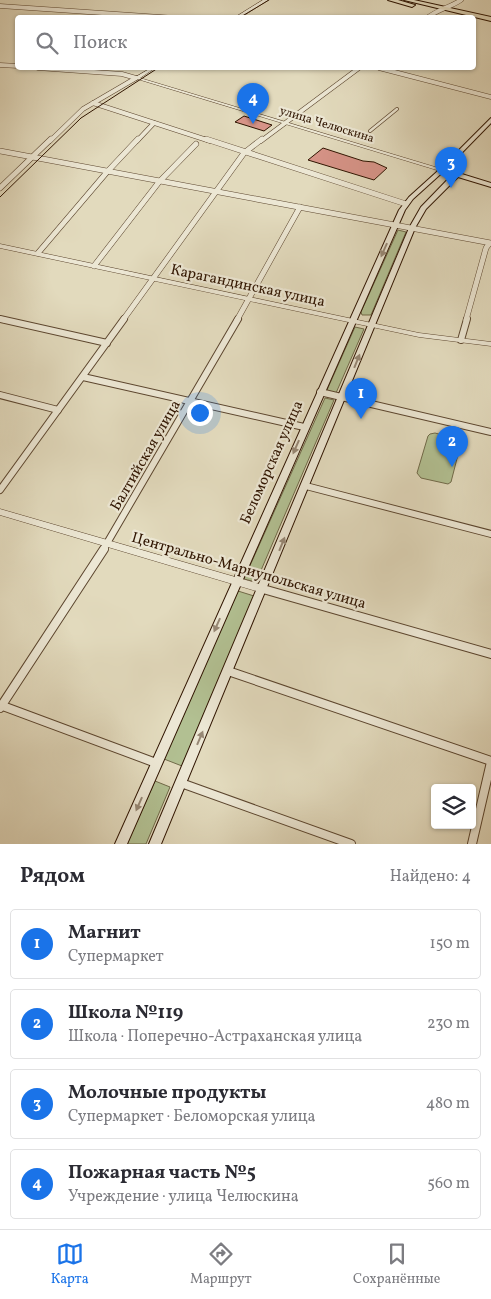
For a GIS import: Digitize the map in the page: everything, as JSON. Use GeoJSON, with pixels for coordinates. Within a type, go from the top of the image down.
{"type":"FeatureCollection","features":[{"type":"Feature","properties":{"kind":"main road"},"geometry":{"type":"LineString","coordinates":[[391,0],[457,15]]}},
{"type":"Feature","properties":{"kind":"main road"},"geometry":{"type":"LineString","coordinates":[[407,0],[470,15]]}},
{"type":"Feature","properties":{"kind":"main road"},"geometry":{"type":"LineString","coordinates":[[476,17],[491,21]]}},
{"type":"Feature","properties":{"kind":"main road"},"geometry":{"type":"LineString","coordinates":[[476,18],[491,21]]}},
{"type":"Feature","properties":{"kind":"main road","name":"Беломорская улица"},"geometry":{"type":"LineString","coordinates":[[121,844],[395,224],[406,204],[491,120]]}},
{"type":"Feature","properties":{"kind":"main road","name":"улица Челюскина"},"geometry":{"type":"LineString","coordinates":[[442,170],[491,185]]}},
{"type":"Feature","properties":{"kind":"main road"},"geometry":{"type":"LineString","coordinates":[[155,844],[306,486],[412,228],[422,208],[456,174]]}},
{"type":"Feature","properties":{"kind":"street"},"geometry":{"type":"LineString","coordinates":[[0,7],[7,0]]}},
{"type":"Feature","properties":{"kind":"street"},"geometry":{"type":"LineString","coordinates":[[241,15],[266,0]]}},
{"type":"Feature","properties":{"kind":"street"},"geometry":{"type":"LineString","coordinates":[[430,15],[436,10],[448,9],[461,0]]}},
{"type":"Feature","properties":{"kind":"street"},"geometry":{"type":"LineString","coordinates":[[0,7],[127,15]]}},
{"type":"Feature","properties":{"kind":"street"},"geometry":{"type":"LineString","coordinates":[[0,64],[15,66]]}},
{"type":"Feature","properties":{"kind":"street","name":"улица Челюскина"},"geometry":{"type":"LineString","coordinates":[[66,70],[122,74],[442,170]]}},
{"type":"Feature","properties":{"kind":"street"},"geometry":{"type":"LineString","coordinates":[[0,188],[74,116],[150,70]]}},
{"type":"Feature","properties":{"kind":"street"},"geometry":{"type":"LineString","coordinates":[[0,490],[217,193],[244,153],[355,70]]}},
{"type":"Feature","properties":{"kind":"street"},"geometry":{"type":"LineString","coordinates":[[386,70],[491,97]]}},
{"type":"Feature","properties":{"kind":"street"},"geometry":{"type":"LineString","coordinates":[[93,103],[406,204]]}},
{"type":"Feature","properties":{"kind":"street"},"geometry":{"type":"LineString","coordinates":[[370,131],[397,109]]}},
{"type":"Feature","properties":{"kind":"street"},"geometry":{"type":"LineString","coordinates":[[38,253],[107,172],[154,123]]}},
{"type":"Feature","properties":{"kind":"street"},"geometry":{"type":"LineString","coordinates":[[94,266],[159,182],[196,144]]}},
{"type":"Feature","properties":{"kind":"street"},"geometry":{"type":"LineString","coordinates":[[0,151],[490,243],[486,248],[460,340]]}},
{"type":"Feature","properties":{"kind":"street","name":"Балтийская улица"},"geometry":{"type":"LineString","coordinates":[[0,706],[108,543],[249,300],[300,207]]}},
{"type":"Feature","properties":{"kind":"street","name":"Карагандинская улица"},"geometry":{"type":"LineString","coordinates":[[0,246],[152,280],[419,335],[491,344]]}},
{"type":"Feature","properties":{"kind":"street"},"geometry":{"type":"LineString","coordinates":[[0,319],[107,343]]}},
{"type":"Feature","properties":{"kind":"street"},"geometry":{"type":"LineString","coordinates":[[83,377],[304,428]]}},
{"type":"Feature","properties":{"kind":"street"},"geometry":{"type":"LineString","coordinates":[[320,392],[491,432]]}},
{"type":"Feature","properties":{"kind":"street"},"geometry":{"type":"LineString","coordinates":[[0,396],[58,410]]}},
{"type":"Feature","properties":{"kind":"street"},"geometry":{"type":"LineString","coordinates":[[306,486],[491,534]]}},
{"type":"Feature","properties":{"kind":"street","name":"Центрально-Мариупольская улица"},"geometry":{"type":"LineString","coordinates":[[0,512],[491,654]]}},
{"type":"Feature","properties":{"kind":"street"},"geometry":{"type":"LineString","coordinates":[[228,671],[491,761],[472,844]]}},
{"type":"Feature","properties":{"kind":"street"},"geometry":{"type":"LineString","coordinates":[[0,706],[156,763]]}},
{"type":"Feature","properties":{"kind":"street"},"geometry":{"type":"LineString","coordinates":[[181,783],[338,842],[351,844]]}},
{"type":"Feature","properties":{"kind":"green space"},"geometry":{"type":"Polygon","coordinates":[[[398,230],[406,232],[371,315],[362,315],[361,312],[398,230]]]}},
{"type":"Feature","properties":{"kind":"green space"},"geometry":{"type":"Polygon","coordinates":[[[355,327],[364,329],[336,393],[327,390],[355,327]]]}},
{"type":"Feature","properties":{"kind":"green space"},"geometry":{"type":"Polygon","coordinates":[[[325,398],[334,400],[256,582],[244,579],[325,398]]]}},
{"type":"Feature","properties":{"kind":"green space"},"geometry":{"type":"Polygon","coordinates":[[[435,433],[460,440],[461,443],[451,482],[448,484],[421,478],[417,473],[428,436],[435,433]]]}},
{"type":"Feature","properties":{"kind":"green space"},"geometry":{"type":"Polygon","coordinates":[[[238,591],[254,596],[182,766],[164,759],[238,591]]]}},
{"type":"Feature","properties":{"kind":"green space"},"geometry":{"type":"Polygon","coordinates":[[[155,781],[170,787],[146,844],[127,844],[155,781]]]}},
{"type":"Feature","properties":{"kind":"building"},"geometry":{"type":"Polygon","coordinates":[[[244,116],[272,125],[264,131],[235,122],[244,116]]]}},
{"type":"Feature","properties":{"kind":"building"},"geometry":{"type":"Polygon","coordinates":[[[323,148],[363,161],[374,162],[387,168],[374,180],[308,160],[323,148]]]}},
{"type":"Feature","properties":{"kind":"tram line"},"geometry":{"type":"LineString","coordinates":[[244,15],[269,0]]}},
{"type":"Feature","properties":{"kind":"tram line"},"geometry":{"type":"LineString","coordinates":[[0,197],[81,118],[155,70]]}},
{"type":"Feature","properties":{"kind":"place","name":"Пожарная часть №5"},"geometry":{"type":"Point","coordinates":[253,124]}},
{"type":"Feature","properties":{"kind":"place","name":"Молочные продукты"},"geometry":{"type":"Point","coordinates":[451,188]}},
{"type":"Feature","properties":{"kind":"place","name":"Магнит"},"geometry":{"type":"Point","coordinates":[361,419]}},
{"type":"Feature","properties":{"kind":"place","name":"Школа №119"},"geometry":{"type":"Point","coordinates":[452,467]}}]}
